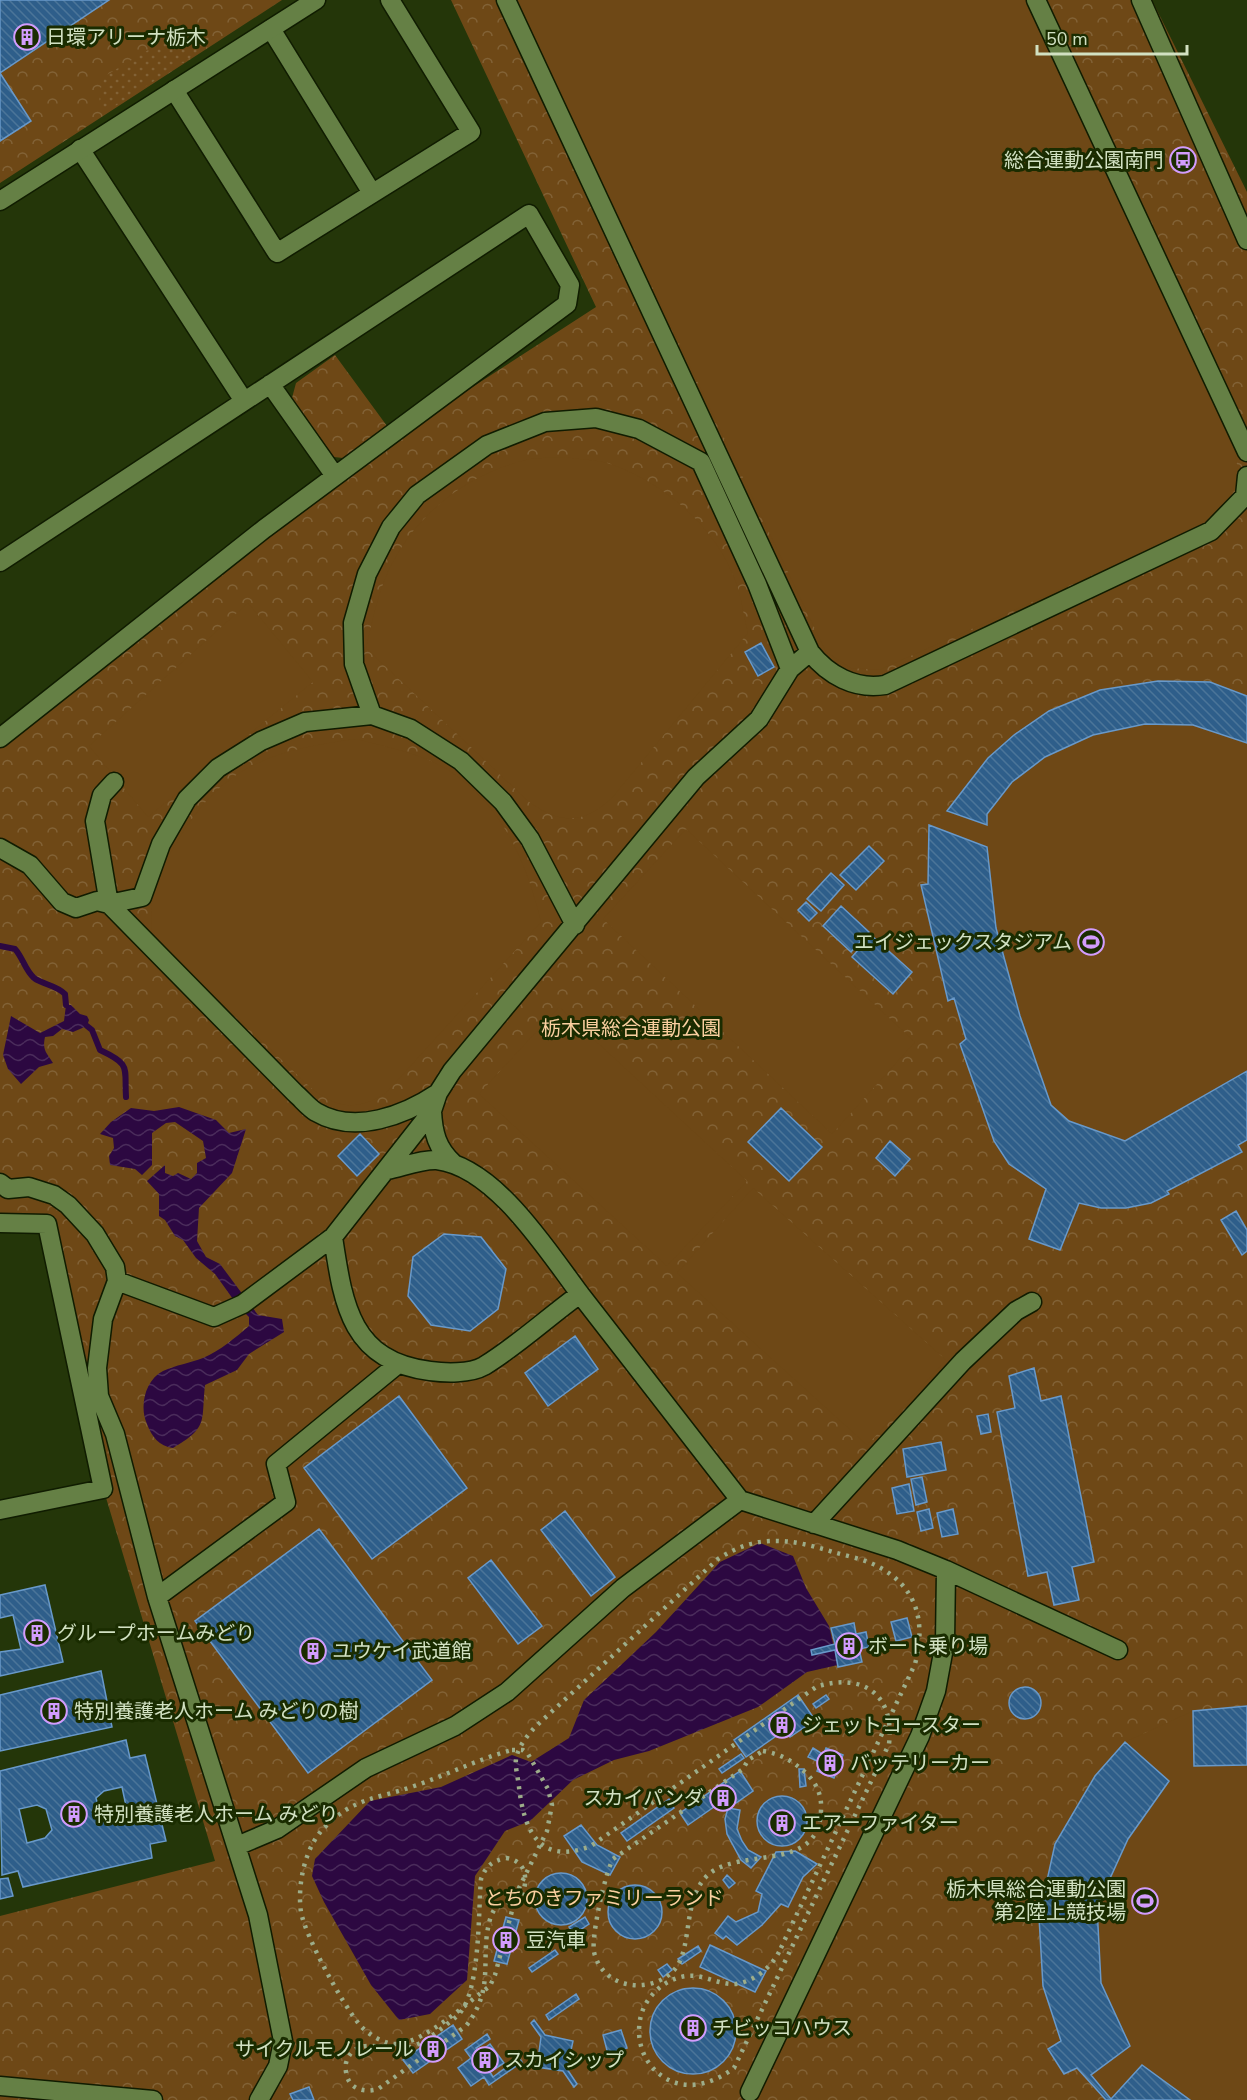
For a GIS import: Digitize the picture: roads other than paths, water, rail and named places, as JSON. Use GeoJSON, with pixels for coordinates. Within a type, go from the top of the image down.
{"type":"FeatureCollection","features":[{"type":"Feature","properties":{"kind":"street"},"geometry":{"type":"LineString","coordinates":[[0,201],[316,0]]}},
{"type":"Feature","properties":{"kind":"street"},"geometry":{"type":"LineString","coordinates":[[174,90],[277,253],[471,132],[390,0]]}},
{"type":"Feature","properties":{"kind":"street"},"geometry":{"type":"LineString","coordinates":[[506,0],[810,652],[824,669],[861,686],[883,686],[1211,531],[1245,496],[1247,476]]}},
{"type":"Feature","properties":{"kind":"street"},"geometry":{"type":"LineString","coordinates":[[1036,0],[1247,452]]}},
{"type":"Feature","properties":{"kind":"street"},"geometry":{"type":"LineString","coordinates":[[1141,0],[1247,240]]}},
{"type":"Feature","properties":{"kind":"street"},"geometry":{"type":"LineString","coordinates":[[271,28],[372,193]]}},
{"type":"Feature","properties":{"kind":"street"},"geometry":{"type":"LineString","coordinates":[[80,149],[244,401]]}},
{"type":"Feature","properties":{"kind":"street"},"geometry":{"type":"LineString","coordinates":[[0,562],[529,214],[570,285],[567,304],[335,476],[0,738]]}},
{"type":"Feature","properties":{"kind":"street"},"geometry":{"type":"LineString","coordinates":[[270,384],[335,476]]}},
{"type":"Feature","properties":{"kind":"street"},"geometry":{"type":"LineString","coordinates":[[372,715],[354,664],[353,623],[367,574],[391,527],[417,495],[487,445],[545,422],[596,418],[639,429],[700,462],[757,584],[790,669]]}},
{"type":"Feature","properties":{"kind":"street"},"geometry":{"type":"LineString","coordinates":[[117,1281],[214,1317],[243,1304],[333,1237],[432,1111],[438,1093],[452,1071],[696,777],[759,718],[790,669],[810,652]]}},
{"type":"Feature","properties":{"kind":"street"},"geometry":{"type":"LineString","coordinates":[[0,848],[30,865],[62,902],[76,908],[97,901],[109,904],[142,897],[161,844],[187,799],[218,768],[261,741],[304,722],[372,715],[411,729],[461,761],[503,802],[530,839],[575,925]]}},
{"type":"Feature","properties":{"kind":"street"},"geometry":{"type":"LineString","coordinates":[[114,782],[102,795],[94,821],[109,904],[316,1112],[342,1120],[370,1122],[390,1118],[438,1093]]}},
{"type":"Feature","properties":{"kind":"street"},"geometry":{"type":"LineString","coordinates":[[432,1111],[435,1138],[442,1153],[508,1201],[740,1500],[897,1550],[946,1569],[1118,1650]]}},
{"type":"Feature","properties":{"kind":"street"},"geometry":{"type":"LineString","coordinates":[[387,1170],[435,1160],[453,1163]]}},
{"type":"Feature","properties":{"kind":"street"},"geometry":{"type":"LineString","coordinates":[[0,1183],[8,1189],[29,1187],[54,1196],[68,1205],[106,1249],[115,1267],[117,1281],[103,1320],[97,1368],[99,1396],[115,1434],[157,1597],[258,1915],[283,2041],[278,2066],[259,2100]]}},
{"type":"Feature","properties":{"kind":"street"},"geometry":{"type":"LineString","coordinates":[[0,1223],[47,1224],[103,1489],[0,1510]]}},
{"type":"Feature","properties":{"kind":"street"},"geometry":{"type":"LineString","coordinates":[[333,1237],[338,1278],[347,1313],[382,1358],[410,1370],[444,1373],[482,1367],[580,1294]]}},
{"type":"Feature","properties":{"kind":"street"},"geometry":{"type":"LineString","coordinates":[[814,1524],[963,1361],[1008,1318],[1032,1302]]}},
{"type":"Feature","properties":{"kind":"street"},"geometry":{"type":"LineString","coordinates":[[157,1597],[286,1502],[276,1464],[398,1364]]}},
{"type":"Feature","properties":{"kind":"street"},"geometry":{"type":"LineString","coordinates":[[237,1846],[277,1829],[366,1768],[455,1726],[507,1692],[623,1588],[740,1500]]}},
{"type":"Feature","properties":{"kind":"street"},"geometry":{"type":"LineString","coordinates":[[750,2092],[920,1736],[936,1690],[945,1642],[946,1569]]}},
{"type":"Feature","properties":{"kind":"street"},"geometry":{"type":"LineString","coordinates":[[0,2086],[153,2100]]}},
{"type":"Feature","properties":{"kind":"water"},"geometry":{"type":"Polygon","coordinates":[[[66,1005],[71,1005],[80,1014],[87,1016],[89,1020],[87,1026],[73,1032],[62,1029],[53,1036],[45,1037],[45,1049],[53,1063],[39,1067],[21,1084],[8,1069],[3,1055],[11,1016],[40,1033],[64,1021],[66,1005]]]}},
{"type":"Feature","properties":{"kind":"water"},"geometry":{"type":"Polygon","coordinates":[[[179,1107],[216,1120],[229,1133],[246,1129],[232,1173],[199,1208],[197,1241],[206,1257],[220,1264],[258,1315],[282,1319],[284,1332],[249,1354],[237,1370],[205,1385],[203,1416],[198,1429],[173,1448],[157,1440],[147,1424],[144,1402],[148,1387],[163,1371],[203,1358],[222,1348],[249,1326],[249,1317],[238,1306],[215,1274],[196,1258],[183,1240],[175,1236],[165,1220],[159,1216],[159,1194],[147,1181],[165,1165],[165,1173],[173,1176],[178,1173],[191,1179],[197,1173],[197,1163],[206,1158],[203,1141],[175,1122],[166,1123],[152,1133],[152,1165],[142,1175],[135,1169],[110,1165],[109,1156],[114,1148],[113,1138],[100,1134],[111,1122],[131,1108],[154,1111],[179,1107]]]}},
{"type":"Feature","properties":{"kind":"water"},"geometry":{"type":"Polygon","coordinates":[[[760,1543],[793,1556],[806,1588],[829,1626],[838,1665],[807,1672],[758,1707],[649,1751],[614,1760],[573,1780],[530,1821],[505,1831],[475,1876],[467,1980],[430,2014],[399,2020],[371,1985],[324,1902],[312,1876],[315,1859],[370,1801],[441,1787],[512,1755],[531,1762],[569,1738],[584,1700],[656,1632],[720,1562],[760,1543]]]}},
{"type":"Feature","properties":{"kind":"waterway"},"geometry":{"type":"LineString","coordinates":[[0,946],[15,949],[34,978],[65,994],[66,1005]]}},
{"type":"Feature","properties":{"kind":"waterway"},"geometry":{"type":"LineString","coordinates":[[87,1026],[92,1030],[100,1050],[122,1064],[125,1073],[126,1097]]}},
{"type":"Feature","properties":{"kind":"railway"},"geometry":{"type":"LineString","coordinates":[[779,1952],[763,1971],[741,1983],[730,1984],[686,1976],[660,1987],[642,2011],[639,2026],[643,2051],[652,2067],[661,2076],[671,2081],[693,2085],[714,2080],[734,2068],[889,1744],[889,1726],[886,1711],[872,1691],[847,1682],[816,1687],[591,1846],[573,1851],[547,1848],[538,1841],[525,1818],[516,1769],[517,1755],[521,1746],[535,1727],[718,1559],[747,1545],[774,1541],[803,1544],[872,1564],[902,1584],[910,1595],[919,1621],[915,1664],[779,1952]]}},
{"type":"Feature","properties":{"kind":"railway"},"geometry":{"type":"LineString","coordinates":[[512,1750],[523,1750],[528,1754],[548,1789],[552,1805],[547,1831],[517,1892],[495,1975],[490,1986],[433,2029],[398,2044],[382,2041],[359,2024],[352,2014],[334,1986],[304,1923],[300,1890],[304,1867],[312,1844],[325,1827],[356,1804],[414,1786],[512,1750]]}},
{"type":"Feature","properties":{"kind":"railway"},"geometry":{"type":"LineString","coordinates":[[763,1751],[776,1754],[792,1762],[814,1782],[820,1795],[821,1805],[817,1830],[808,1843],[794,1851],[777,1856],[740,1861],[723,1866],[709,1874],[694,1897],[683,1953],[671,1973],[650,1984],[626,1984],[615,1980],[599,1964],[594,1952],[599,1905],[613,1859],[743,1769],[748,1760],[763,1751]]}},
{"type":"Feature","properties":{"kind":"railway"},"geometry":{"type":"LineString","coordinates":[[506,1858],[522,1867],[525,1877],[524,1890],[522,1896],[495,1908],[491,1916],[487,1931],[481,1998],[466,2026],[378,2089],[358,2089],[348,2079],[346,2072],[346,2063],[357,2048],[365,2046],[403,2048],[417,2045],[435,2034],[456,2017],[464,2007],[470,1992],[477,1952],[481,1879],[490,1865],[506,1858]]}},
{"type":"Feature","properties":{"kind":"place","name":"日環アリーナ栃木"},"geometry":{"type":"Point","coordinates":[27,37]}},
{"type":"Feature","properties":{"kind":"place","name":"総合運動公園南門"},"geometry":{"type":"Point","coordinates":[1183,160]}},
{"type":"Feature","properties":{"kind":"place","name":"エイジェックスタジアム"},"geometry":{"type":"Point","coordinates":[1091,942]}},
{"type":"Feature","properties":{"kind":"place","name":"グループホームみどり"},"geometry":{"type":"Point","coordinates":[37,1633]}},
{"type":"Feature","properties":{"kind":"place","name":"ボート乗り場"},"geometry":{"type":"Point","coordinates":[849,1646]}},
{"type":"Feature","properties":{"kind":"place","name":"ユウケイ武道館"},"geometry":{"type":"Point","coordinates":[313,1651]}},
{"type":"Feature","properties":{"kind":"place","name":"特別養護老人ホーム みどりの樹"},"geometry":{"type":"Point","coordinates":[54,1711]}},
{"type":"Feature","properties":{"kind":"place","name":"ジェットコースター"},"geometry":{"type":"Point","coordinates":[782,1725]}},
{"type":"Feature","properties":{"kind":"place","name":"バッテリーカー"},"geometry":{"type":"Point","coordinates":[830,1763]}},
{"type":"Feature","properties":{"kind":"place","name":"スカイパンダ"},"geometry":{"type":"Point","coordinates":[723,1798]}},
{"type":"Feature","properties":{"kind":"place","name":"特別養護老人ホーム みどり"},"geometry":{"type":"Point","coordinates":[74,1814]}},
{"type":"Feature","properties":{"kind":"place","name":"エアーファイター"},"geometry":{"type":"Point","coordinates":[782,1823]}},
{"type":"Feature","properties":{"kind":"place","name":"栃木県総合運動公園 第2陸上競技場"},"geometry":{"type":"Point","coordinates":[1145,1901]}},
{"type":"Feature","properties":{"kind":"place","name":"豆汽車"},"geometry":{"type":"Point","coordinates":[506,1940]}},
{"type":"Feature","properties":{"kind":"place","name":"チビッコハウス"},"geometry":{"type":"Point","coordinates":[693,2028]}},
{"type":"Feature","properties":{"kind":"place","name":"サイクルモノレール"},"geometry":{"type":"Point","coordinates":[433,2049]}},
{"type":"Feature","properties":{"kind":"place","name":"スカイシップ"},"geometry":{"type":"Point","coordinates":[485,2060]}},
{"type":"Feature","properties":{"kind":"park label","name":"栃木県総合運動公園"},"geometry":{"type":"Point","coordinates":[631,1028]}},
{"type":"Feature","properties":{"kind":"park label","name":"とちのきファミリーランド"},"geometry":{"type":"Point","coordinates":[604,1898]}}]}
